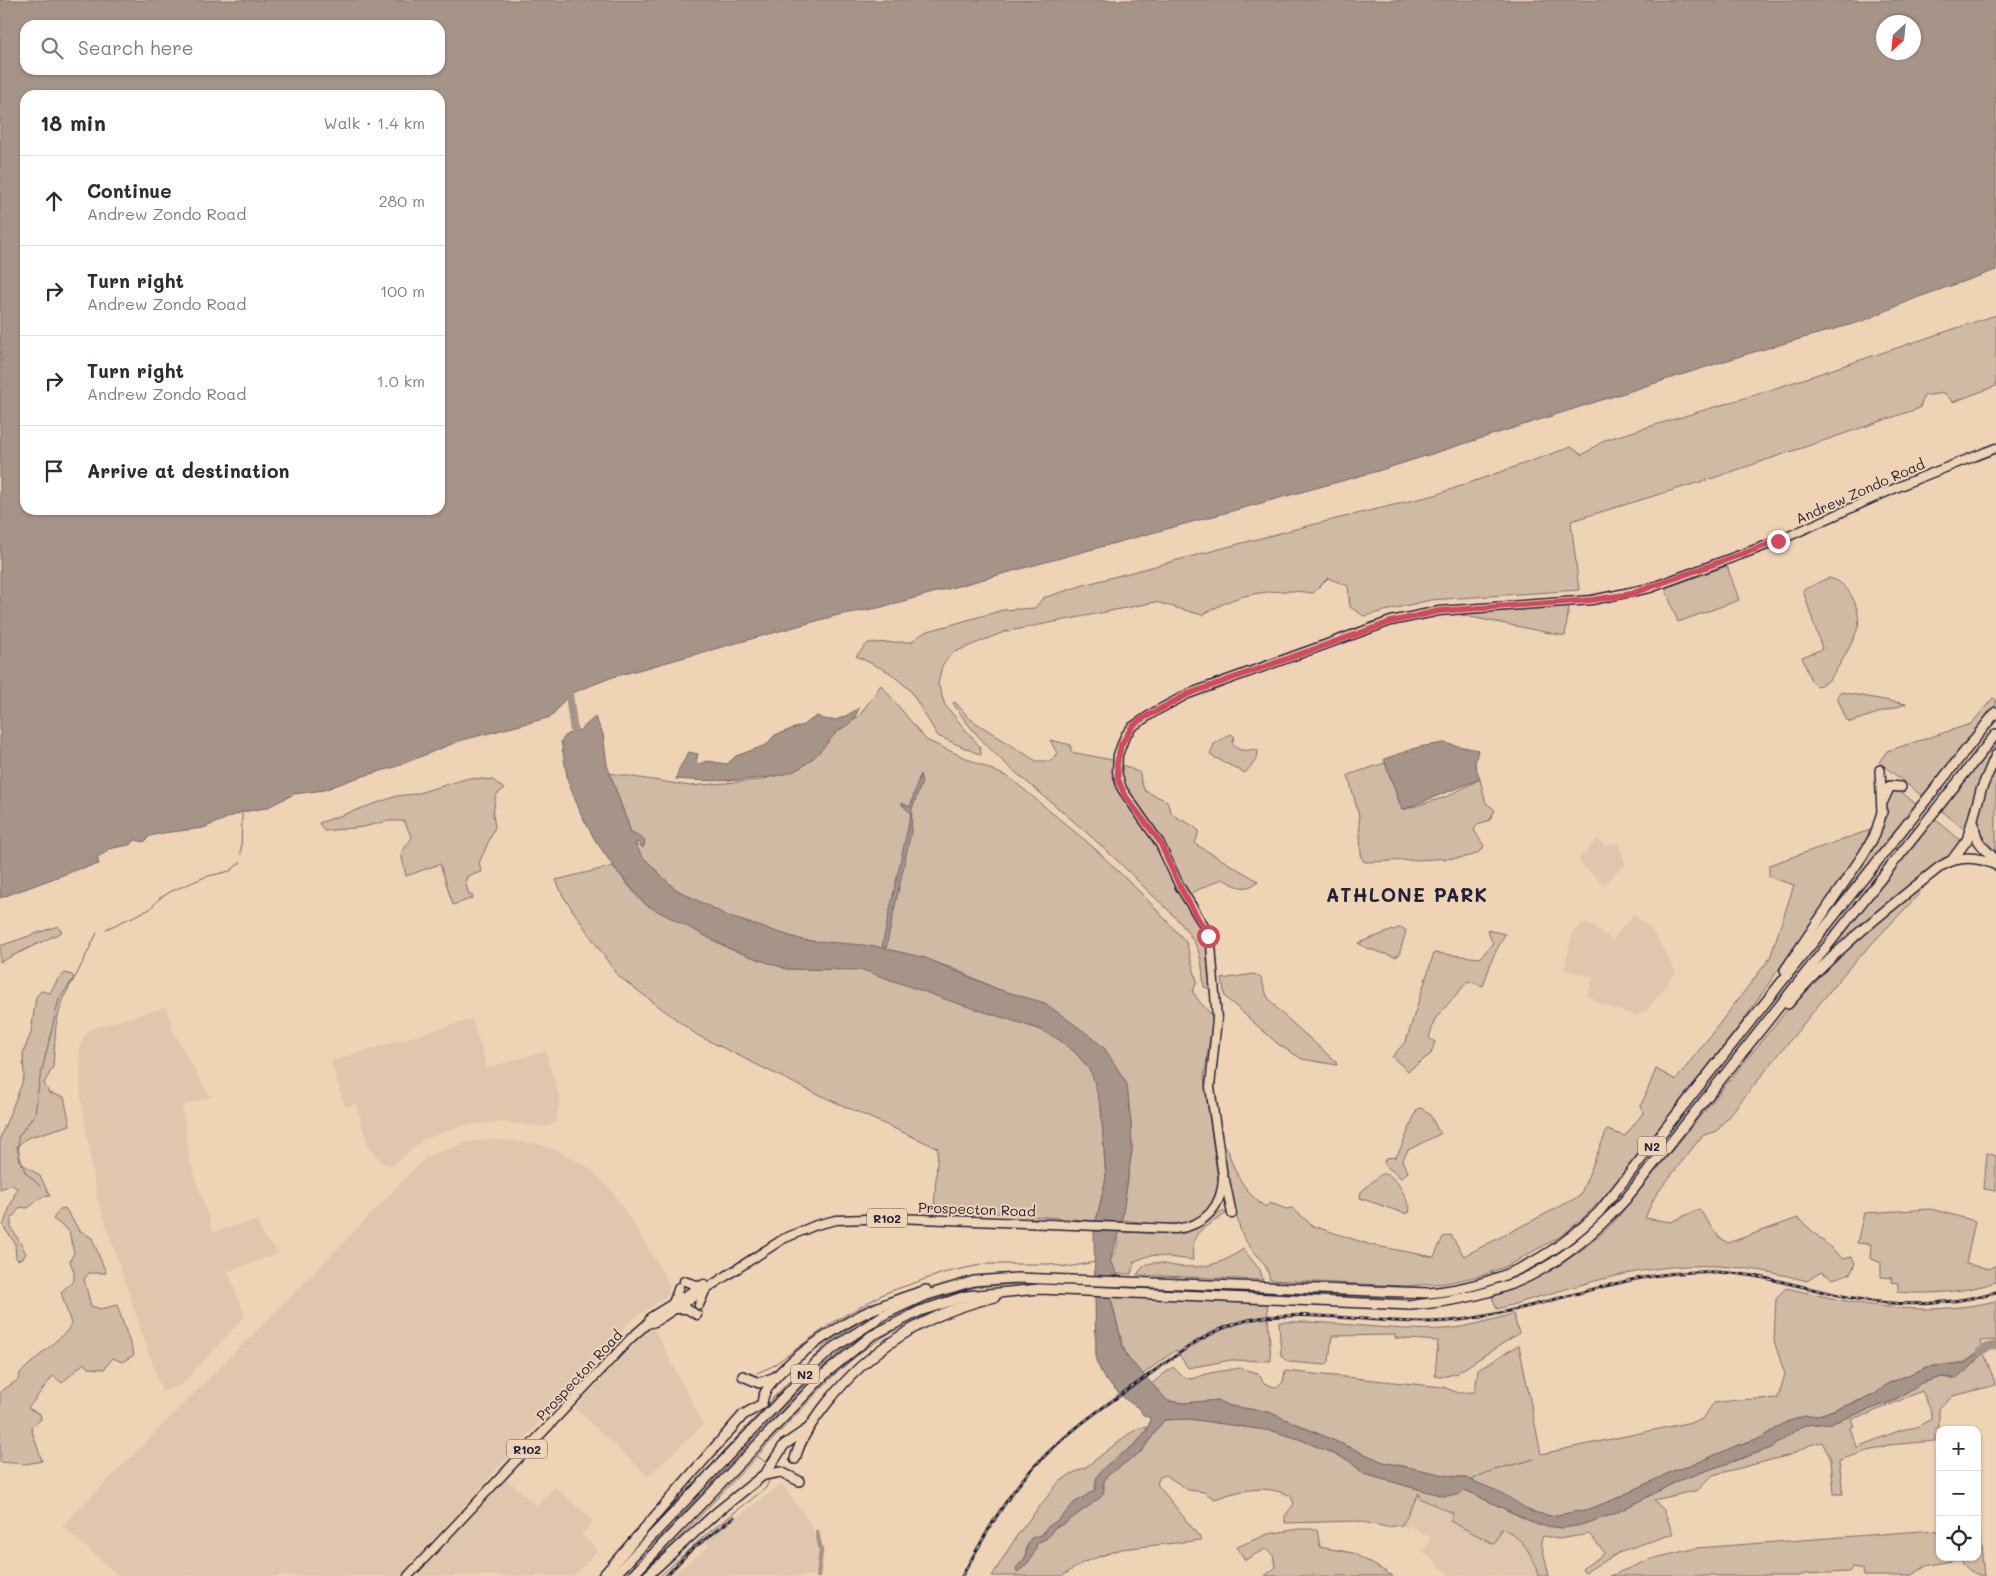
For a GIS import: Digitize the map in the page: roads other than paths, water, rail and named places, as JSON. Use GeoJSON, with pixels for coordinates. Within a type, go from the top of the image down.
{"type":"FeatureCollection","features":[{"type":"Feature","properties":{"kind":"highway","name":"N2"},"geometry":{"type":"LineString","coordinates":[[614,1576],[816,1363],[835,1347],[904,1305],[974,1281],[1056,1278],[1429,1293],[1459,1290],[1521,1270],[1578,1233],[1599,1212],[1996,712]]}},
{"type":"Feature","properties":{"kind":"highway","name":"N2"},"geometry":{"type":"LineString","coordinates":[[632,1576],[827,1372],[871,1336],[920,1311],[981,1293],[1019,1290],[1411,1305],[1465,1299],[1524,1279],[1567,1254],[1605,1222],[1996,734]]}},
{"type":"Feature","properties":{"kind":"highway"},"geometry":{"type":"LineString","coordinates":[[1751,1041],[1761,1036],[1801,988],[1841,949],[1876,918],[1952,860],[1967,840],[1974,822],[1981,790],[1996,755]]}},
{"type":"Feature","properties":{"kind":"highway"},"geometry":{"type":"LineString","coordinates":[[1750,1022],[1868,848],[1880,821],[1882,803],[1880,770]]}},
{"type":"Feature","properties":{"kind":"highway"},"geometry":{"type":"LineString","coordinates":[[1882,803],[1889,788],[1895,785],[1901,787]]}},
{"type":"Feature","properties":{"kind":"highway"},"geometry":{"type":"LineString","coordinates":[[1974,822],[1976,838],[1996,860]]}},
{"type":"Feature","properties":{"kind":"highway"},"geometry":{"type":"LineString","coordinates":[[1952,860],[1972,858],[1996,865]]}},
{"type":"Feature","properties":{"kind":"highway"},"geometry":{"type":"LineString","coordinates":[[603,1576],[743,1415],[762,1404],[763,1396],[777,1376],[804,1352],[834,1330],[867,1312],[903,1297],[940,1286],[974,1281]]}},
{"type":"Feature","properties":{"kind":"highway"},"geometry":{"type":"LineString","coordinates":[[647,1576],[716,1513],[763,1475],[772,1465],[784,1445],[806,1430],[860,1366],[902,1333],[947,1310],[1019,1290]]}},
{"type":"Feature","properties":{"kind":"highway"},"geometry":{"type":"LineString","coordinates":[[742,1376],[759,1383],[777,1376]]}},
{"type":"Feature","properties":{"kind":"highway"},"geometry":{"type":"LineString","coordinates":[[795,1459],[806,1430]]}},
{"type":"Feature","properties":{"kind":"highway"},"geometry":{"type":"LineString","coordinates":[[763,1475],[780,1472],[798,1481]]}},
{"type":"Feature","properties":{"kind":"main road","name":"Andrew Zondo Road"},"geometry":{"type":"LineString","coordinates":[[1047,1224],[1175,1229],[1190,1227],[1203,1220],[1218,1203],[1222,1190],[1223,1176],[1210,1087],[1217,1019],[1211,945],[1203,924],[1180,887],[1160,842],[1122,789],[1117,772],[1118,755],[1125,736],[1132,727],[1156,711],[1188,694],[1391,622],[1439,611],[1592,600],[1650,588],[1778,541],[1909,482],[1996,448]]}},
{"type":"Feature","properties":{"kind":"main road"},"geometry":{"type":"LineString","coordinates":[[1223,1176],[1232,1214]]}},
{"type":"Feature","properties":{"kind":"main road","name":"Prospecton Road"},"geometry":{"type":"LineString","coordinates":[[408,1576],[631,1338],[647,1324],[654,1322],[727,1270],[739,1267],[783,1239],[816,1225],[836,1220],[873,1218],[1047,1224]]}},
{"type":"Feature","properties":{"kind":"main road"},"geometry":{"type":"LineString","coordinates":[[697,1315],[687,1309],[673,1307],[682,1284],[703,1287],[700,1305]]}},
{"type":"Feature","properties":{"kind":"waterway"},"geometry":{"type":"LineString","coordinates":[[569,694],[575,740]]}},
{"type":"Feature","properties":{"kind":"waterway"},"geometry":{"type":"LineString","coordinates":[[241,854],[242,812]]}},
{"type":"Feature","properties":{"kind":"waterway"},"geometry":{"type":"LineString","coordinates":[[106,929],[150,909],[160,898],[172,891],[205,877],[230,871],[241,862]]}},
{"type":"Feature","properties":{"kind":"waterway"},"geometry":{"type":"LineString","coordinates":[[40,1186],[25,1172],[19,1154],[18,1137],[35,1114],[39,1083],[59,999],[77,974],[97,933]]}},
{"type":"Feature","properties":{"kind":"waterway"},"geometry":{"type":"LineString","coordinates":[[757,1373],[771,1367],[835,1321],[885,1293],[943,1273],[985,1264],[1047,1264],[1068,1267],[1095,1262]]}},
{"type":"Feature","properties":{"kind":"waterway"},"geometry":{"type":"LineString","coordinates":[[917,1304],[975,1287],[1028,1283]]}},
{"type":"Feature","properties":{"kind":"waterway"},"geometry":{"type":"LineString","coordinates":[[877,1325],[897,1313]]}},
{"type":"Feature","properties":{"kind":"waterway"},"geometry":{"type":"LineString","coordinates":[[631,1551],[789,1381],[826,1345],[865,1318]]}},
{"type":"Feature","properties":{"kind":"waterway"},"geometry":{"type":"LineString","coordinates":[[656,1562],[836,1373],[865,1349],[905,1323]]}},
{"type":"Feature","properties":{"kind":"waterway"},"geometry":{"type":"LineString","coordinates":[[656,1542],[819,1370],[857,1338]]}},
{"type":"Feature","properties":{"kind":"waterway"},"geometry":{"type":"LineString","coordinates":[[1980,1352],[1996,1345]]}},
{"type":"Feature","properties":{"kind":"waterway"},"geometry":{"type":"LineString","coordinates":[[757,1456],[767,1463]]}},
{"type":"Feature","properties":{"kind":"waterway"},"geometry":{"type":"LineString","coordinates":[[1472,1480],[1494,1470],[1534,1459]]}},
{"type":"Feature","properties":{"kind":"waterway"},"geometry":{"type":"LineString","coordinates":[[660,1576],[703,1537],[766,1488],[770,1478]]}},
{"type":"Feature","properties":{"kind":"waterway"},"geometry":{"type":"LineString","coordinates":[[817,1532],[821,1551],[818,1576]]}},
{"type":"Feature","properties":{"kind":"railway"},"geometry":{"type":"LineString","coordinates":[[962,1576],[1006,1501],[1024,1478],[1064,1438],[1183,1350],[1214,1332],[1248,1320],[1291,1315],[1418,1322],[1468,1319],[1530,1306],[1622,1282],[1685,1272],[1735,1273],[1875,1302],[1910,1304],[1945,1302],[1996,1292]]}},
{"type":"Feature","properties":{"kind":"railway"},"geometry":{"type":"LineString","coordinates":[[666,1576],[690,1551],[734,1517]]}},
{"type":"Feature","properties":{"kind":"district","name":"ATHLONE PARK"},"geometry":{"type":"Point","coordinates":[1407,894]}}]}
